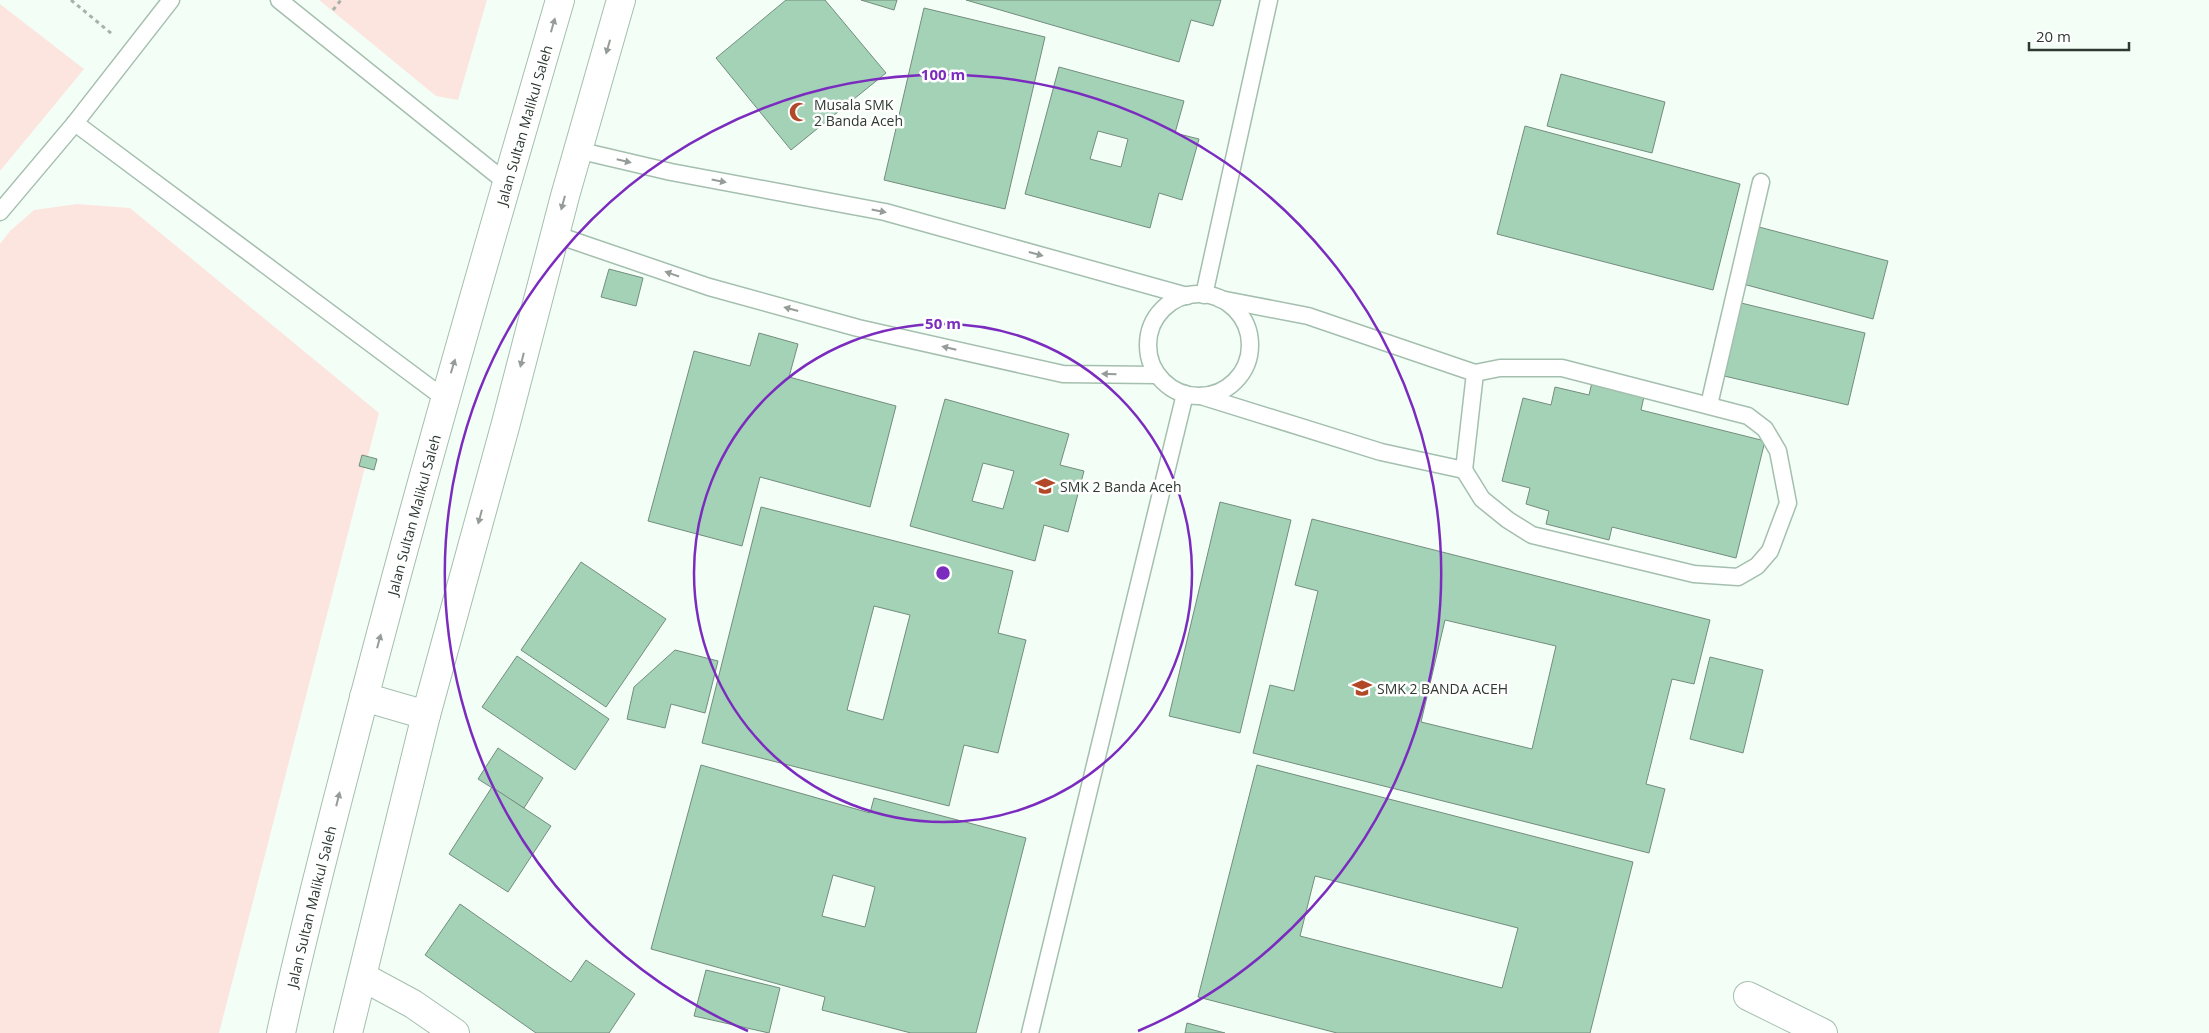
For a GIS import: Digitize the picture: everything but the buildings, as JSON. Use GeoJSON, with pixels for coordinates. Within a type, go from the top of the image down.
{"type":"FeatureCollection","features":[{"type":"Feature","properties":{"kind":"main road","name":"Jalan Sultan Malikul Saleh"},"geometry":{"type":"LineString","coordinates":[[281,1033],[296,963],[364,697],[444,398],[560,0]]}},
{"type":"Feature","properties":{"kind":"main road"},"geometry":{"type":"LineString","coordinates":[[348,1033],[426,715],[506,423],[554,234],[621,0]]}},
{"type":"Feature","properties":{"kind":"main road"},"geometry":{"type":"LineString","coordinates":[[364,697],[426,715]]}},
{"type":"Feature","properties":{"kind":"main road"},"geometry":{"type":"LineString","coordinates":[[362,977],[413,1004],[455,1033]]}},
{"type":"Feature","properties":{"kind":"main road"},"geometry":{"type":"LineString","coordinates":[[1748,996],[1823,1033]]}},
{"type":"Feature","properties":{"kind":"lane"},"geometry":{"type":"LineString","coordinates":[[0,212],[75,123],[171,0]]}},
{"type":"Feature","properties":{"kind":"lane"},"geometry":{"type":"LineString","coordinates":[[279,0],[506,183]]}},
{"type":"Feature","properties":{"kind":"lane"},"geometry":{"type":"LineString","coordinates":[[1204,295],[1269,0]]}},
{"type":"Feature","properties":{"kind":"lane"},"geometry":{"type":"LineString","coordinates":[[75,123],[444,398]]}},
{"type":"Feature","properties":{"kind":"lane"},"geometry":{"type":"LineString","coordinates":[[577,150],[671,172],[885,212],[1187,296]]}},
{"type":"Feature","properties":{"kind":"lane"},"geometry":{"type":"LineString","coordinates":[[1710,405],[1761,182]]}},
{"type":"Feature","properties":{"kind":"lane"},"geometry":{"type":"LineString","coordinates":[[554,234],[709,287],[858,328],[1063,374],[1158,375]]}},
{"type":"Feature","properties":{"kind":"lane"},"geometry":{"type":"LineString","coordinates":[[1464,470],[1381,452],[1201,396],[1184,394],[1170,386],[1158,375],[1150,360],[1148,344],[1151,327],[1159,313],[1172,302],[1187,296],[1204,295],[1308,316],[1475,373],[1500,368],[1562,368],[1748,416],[1765,429],[1778,451],[1788,504],[1770,551],[1757,566],[1738,577],[1694,574],[1532,534],[1508,520],[1482,499],[1464,470],[1475,373]]}},
{"type":"Feature","properties":{"kind":"lane"},"geometry":{"type":"LineString","coordinates":[[1201,396],[1218,393],[1232,384],[1243,371],[1249,355],[1249,338],[1244,322],[1234,309],[1220,299]]}},
{"type":"Feature","properties":{"kind":"lane"},"geometry":{"type":"LineString","coordinates":[[1030,1033],[1184,394]]}},
{"type":"Feature","properties":{"kind":"path"},"geometry":{"type":"LineString","coordinates":[[70,0],[132,50]]}},
{"type":"Feature","properties":{"kind":"shaded area"},"geometry":{"type":"Polygon","coordinates":[[[319,0],[487,0],[458,100],[436,96],[319,0]]]}},
{"type":"Feature","properties":{"kind":"shaded area"},"geometry":{"type":"Polygon","coordinates":[[[0,4],[84,69],[0,171],[0,4]]]}},
{"type":"Feature","properties":{"kind":"shaded area"},"geometry":{"type":"Polygon","coordinates":[[[77,204],[130,208],[379,413],[219,1033],[0,1033],[0,244],[10,231],[34,210],[77,204]]]}},
{"type":"Feature","properties":{"kind":"place","name":"Musala SMK 2 Banda Aceh"},"geometry":{"type":"Point","coordinates":[799,112]}},
{"type":"Feature","properties":{"kind":"place","name":"SMK 2 Banda Aceh"},"geometry":{"type":"Point","coordinates":[1045,486]}},
{"type":"Feature","properties":{"kind":"place","name":"SMK 2 BANDA ACEH"},"geometry":{"type":"Point","coordinates":[1362,688]}}]}
